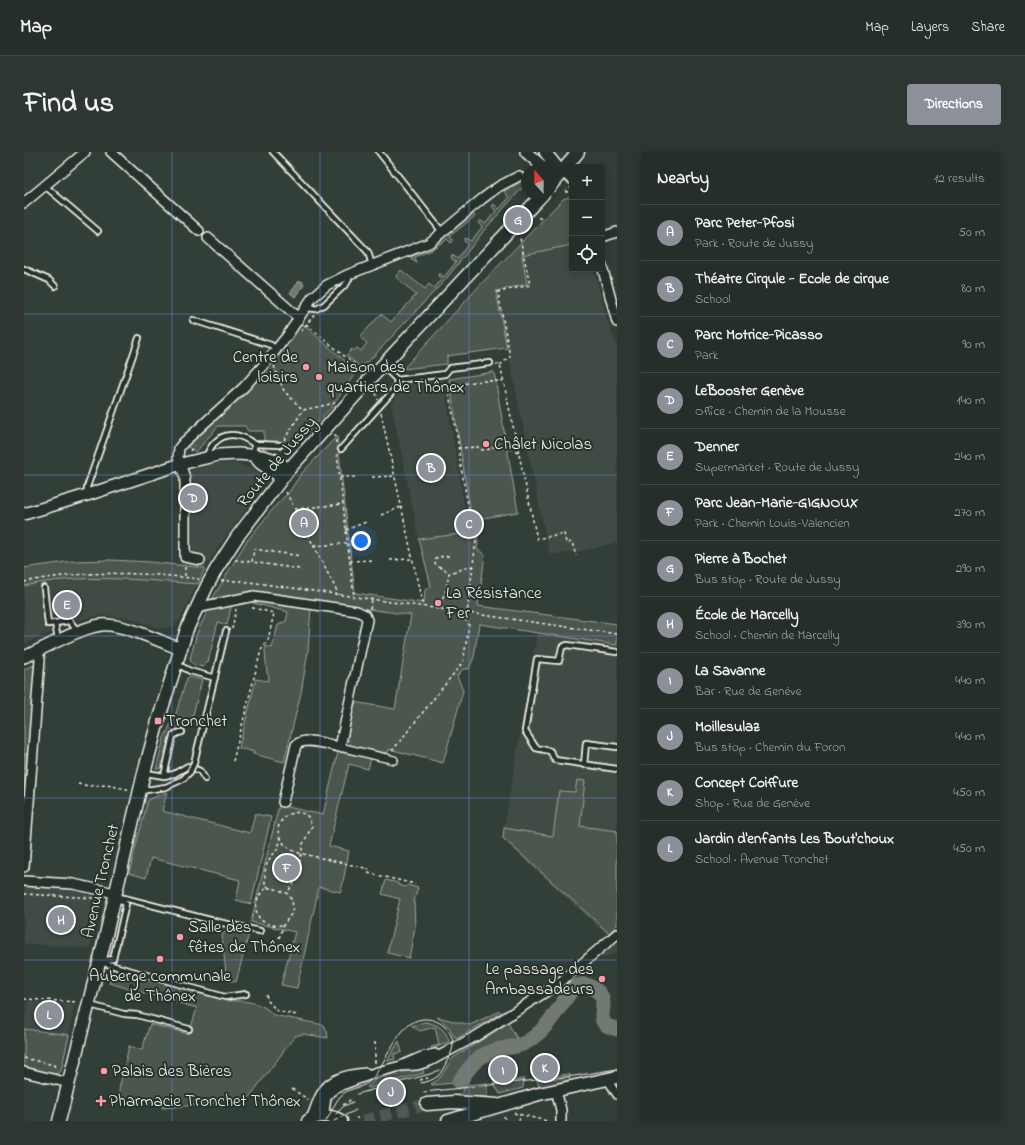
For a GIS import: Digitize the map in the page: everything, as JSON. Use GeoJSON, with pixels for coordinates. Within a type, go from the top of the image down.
{"type":"FeatureCollection","features":[{"type":"Feature","properties":{"kind":"main road"},"geometry":{"type":"LineString","coordinates":[[557,182],[567,176],[578,152]]}},
{"type":"Feature","properties":{"kind":"main road","name":"Route de Jussy"},"geometry":{"type":"LineString","coordinates":[[180,649],[196,608],[217,568],[237,537],[286,474],[383,366],[537,200]]}},
{"type":"Feature","properties":{"kind":"main road","name":"Avenue Tronchet"},"geometry":{"type":"LineString","coordinates":[[62,1118],[64,1081],[83,1003],[99,962],[135,791],[144,773],[180,649]]}},
{"type":"Feature","properties":{"kind":"main road"},"geometry":{"type":"LineString","coordinates":[[450,1102],[453,1112],[453,1120],[503,1108],[556,1090],[612,1074]]}},
{"type":"Feature","properties":{"kind":"main road"},"geometry":{"type":"LineString","coordinates":[[427,1104],[450,1102],[503,1108]]}},
{"type":"Feature","properties":{"kind":"main road"},"geometry":{"type":"LineString","coordinates":[[310,1120],[326,1116],[341,1121]]}},
{"type":"Feature","properties":{"kind":"street"},"geometry":{"type":"LineString","coordinates":[[24,203],[85,152]]}},
{"type":"Feature","properties":{"kind":"street"},"geometry":{"type":"LineString","coordinates":[[111,152],[199,231]]}},
{"type":"Feature","properties":{"kind":"street"},"geometry":{"type":"LineString","coordinates":[[526,152],[543,167],[567,176]]}},
{"type":"Feature","properties":{"kind":"street"},"geometry":{"type":"LineString","coordinates":[[545,152],[567,176]]}},
{"type":"Feature","properties":{"kind":"street"},"geometry":{"type":"LineString","coordinates":[[200,560],[185,557],[185,478],[178,456],[179,448],[183,443],[244,387],[277,350],[312,298],[327,285],[349,274],[429,243],[443,233],[482,199],[503,184],[519,176]]}},
{"type":"Feature","properties":{"kind":"street"},"geometry":{"type":"LineString","coordinates":[[605,236],[617,232]]}},
{"type":"Feature","properties":{"kind":"street"},"geometry":{"type":"LineString","coordinates":[[208,238],[299,318]]}},
{"type":"Feature","properties":{"kind":"street"},"geometry":{"type":"LineString","coordinates":[[604,272],[617,322]]}},
{"type":"Feature","properties":{"kind":"street"},"geometry":{"type":"LineString","coordinates":[[24,514],[206,457],[229,454],[254,456],[260,463],[286,474]]}},
{"type":"Feature","properties":{"kind":"street"},"geometry":{"type":"LineString","coordinates":[[196,608],[240,602],[254,596],[357,611],[365,615],[367,620],[340,747]]}},
{"type":"Feature","properties":{"kind":"street"},"geometry":{"type":"LineString","coordinates":[[24,867],[41,657],[58,642],[80,632],[102,625],[114,626],[140,634],[180,649]]}},
{"type":"Feature","properties":{"kind":"street"},"geometry":{"type":"LineString","coordinates":[[24,657],[41,657]]}},
{"type":"Feature","properties":{"kind":"street"},"geometry":{"type":"LineString","coordinates":[[283,802],[296,746],[299,742],[306,740],[392,760]]}},
{"type":"Feature","properties":{"kind":"street"},"geometry":{"type":"LineString","coordinates":[[24,881],[73,884],[114,894]]}},
{"type":"Feature","properties":{"kind":"street"},"geometry":{"type":"LineString","coordinates":[[310,1120],[322,1093],[331,1083],[347,1076],[375,1068],[401,1066],[422,1057],[446,1053],[558,984],[617,934]]}},
{"type":"Feature","properties":{"kind":"street"},"geometry":{"type":"LineString","coordinates":[[326,1116],[324,1111],[329,1093],[342,1084],[360,1079],[375,1068]]}},
{"type":"Feature","properties":{"kind":"street"},"geometry":{"type":"LineString","coordinates":[[24,1072],[64,1081]]}},
{"type":"Feature","properties":{"kind":"street"},"geometry":{"type":"LineString","coordinates":[[612,1074],[617,1095]]}},
{"type":"Feature","properties":{"kind":"street"},"geometry":{"type":"LineString","coordinates":[[556,1090],[561,1110],[561,1121]]}},
{"type":"Feature","properties":{"kind":"lane"},"geometry":{"type":"LineString","coordinates":[[273,152],[368,252],[372,265]]}},
{"type":"Feature","properties":{"kind":"lane"},"geometry":{"type":"LineString","coordinates":[[380,152],[443,233]]}},
{"type":"Feature","properties":{"kind":"lane"},"geometry":{"type":"LineString","coordinates":[[45,186],[98,231]]}},
{"type":"Feature","properties":{"kind":"lane"},"geometry":{"type":"LineString","coordinates":[[24,269],[49,280],[55,286]]}},
{"type":"Feature","properties":{"kind":"lane"},"geometry":{"type":"LineString","coordinates":[[306,308],[316,309],[324,305],[347,283],[349,274]]}},
{"type":"Feature","properties":{"kind":"lane"},"geometry":{"type":"LineString","coordinates":[[193,320],[271,345],[277,350]]}},
{"type":"Feature","properties":{"kind":"lane"},"geometry":{"type":"LineString","coordinates":[[87,495],[87,487],[139,338]]}},
{"type":"Feature","properties":{"kind":"lane"},"geometry":{"type":"LineString","coordinates":[[397,380],[445,374],[450,368],[490,363]]}},
{"type":"Feature","properties":{"kind":"lane"},"geometry":{"type":"LineString","coordinates":[[383,366],[397,380]]}},
{"type":"Feature","properties":{"kind":"lane"},"geometry":{"type":"LineString","coordinates":[[341,449],[396,389],[397,380]]}},
{"type":"Feature","properties":{"kind":"lane"},"geometry":{"type":"LineString","coordinates":[[206,457],[212,444],[221,436],[238,435],[246,438],[254,444],[280,445]]}},
{"type":"Feature","properties":{"kind":"lane"},"geometry":{"type":"LineString","coordinates":[[254,444],[254,456]]}},
{"type":"Feature","properties":{"kind":"lane"},"geometry":{"type":"LineString","coordinates":[[44,588],[48,624],[69,621],[80,632]]}},
{"type":"Feature","properties":{"kind":"lane"},"geometry":{"type":"LineString","coordinates":[[55,623],[58,642]]}},
{"type":"Feature","properties":{"kind":"lane"},"geometry":{"type":"LineString","coordinates":[[135,791],[166,787],[183,779],[190,772],[194,763],[226,630]]}},
{"type":"Feature","properties":{"kind":"lane"},"geometry":{"type":"LineString","coordinates":[[617,652],[567,645],[562,647],[559,661],[537,658],[525,731],[536,748],[550,751],[555,760],[617,769]]}},
{"type":"Feature","properties":{"kind":"lane"},"geometry":{"type":"LineString","coordinates":[[176,663],[190,671],[215,678]]}},
{"type":"Feature","properties":{"kind":"lane"},"geometry":{"type":"LineString","coordinates":[[164,776],[173,736],[182,732]]}},
{"type":"Feature","properties":{"kind":"lane"},"geometry":{"type":"LineString","coordinates":[[584,764],[586,744],[617,747]]}},
{"type":"Feature","properties":{"kind":"lane"},"geometry":{"type":"LineString","coordinates":[[144,773],[164,776],[174,774],[188,766],[200,771],[205,779]]}},
{"type":"Feature","properties":{"kind":"lane"},"geometry":{"type":"LineString","coordinates":[[114,894],[218,922],[260,931]]}},
{"type":"Feature","properties":{"kind":"lane"},"geometry":{"type":"LineString","coordinates":[[99,962],[225,997],[246,994]]}},
{"type":"Feature","properties":{"kind":"lane"},"geometry":{"type":"LineString","coordinates":[[83,1003],[124,1014],[137,1015],[189,1029]]}},
{"type":"Feature","properties":{"kind":"path"},"geometry":{"type":"LineString","coordinates":[[538,218],[543,218]]}},
{"type":"Feature","properties":{"kind":"path"},"geometry":{"type":"LineString","coordinates":[[490,363],[500,365],[510,357],[498,292],[530,285],[520,238]]}},
{"type":"Feature","properties":{"kind":"path"},"geometry":{"type":"LineString","coordinates":[[299,318],[360,369]]}},
{"type":"Feature","properties":{"kind":"path"},"geometry":{"type":"LineString","coordinates":[[274,364],[284,391],[303,410]]}},
{"type":"Feature","properties":{"kind":"path"},"geometry":{"type":"LineString","coordinates":[[500,365],[537,538],[564,534],[566,543],[572,542],[576,556]]}},
{"type":"Feature","properties":{"kind":"path"},"geometry":{"type":"LineString","coordinates":[[392,760],[392,751],[463,662],[469,625],[466,622],[476,540],[472,526],[445,374]]}},
{"type":"Feature","properties":{"kind":"path"},"geometry":{"type":"LineString","coordinates":[[448,389],[457,385],[489,380],[503,382]]}},
{"type":"Feature","properties":{"kind":"path"},"geometry":{"type":"LineString","coordinates":[[376,393],[423,607]]}},
{"type":"Feature","properties":{"kind":"path"},"geometry":{"type":"LineString","coordinates":[[280,445],[303,410],[336,402]]}},
{"type":"Feature","properties":{"kind":"path"},"geometry":{"type":"LineString","coordinates":[[335,434],[354,597]]}},
{"type":"Feature","properties":{"kind":"path"},"geometry":{"type":"LineString","coordinates":[[458,448],[478,447],[482,450],[490,449],[497,445],[518,452]]}},
{"type":"Feature","properties":{"kind":"path"},"geometry":{"type":"LineString","coordinates":[[372,477],[394,476]]}},
{"type":"Feature","properties":{"kind":"path"},"geometry":{"type":"LineString","coordinates":[[340,477],[356,477]]}},
{"type":"Feature","properties":{"kind":"path"},"geometry":{"type":"LineString","coordinates":[[286,492],[339,595]]}},
{"type":"Feature","properties":{"kind":"path"},"geometry":{"type":"LineString","coordinates":[[295,509],[343,504]]}},
{"type":"Feature","properties":{"kind":"path"},"geometry":{"type":"LineString","coordinates":[[380,515],[401,507]]}},
{"type":"Feature","properties":{"kind":"path"},"geometry":{"type":"LineString","coordinates":[[346,530],[366,522]]}},
{"type":"Feature","properties":{"kind":"path"},"geometry":{"type":"LineString","coordinates":[[314,546],[348,543]]}},
{"type":"Feature","properties":{"kind":"path"},"geometry":{"type":"LineString","coordinates":[[252,562],[254,549],[301,556]]}},
{"type":"Feature","properties":{"kind":"path"},"geometry":{"type":"LineString","coordinates":[[449,556],[438,557],[435,560],[435,564],[449,573]]}},
{"type":"Feature","properties":{"kind":"path"},"geometry":{"type":"LineString","coordinates":[[185,557],[185,577]]}},
{"type":"Feature","properties":{"kind":"path"},"geometry":{"type":"LineString","coordinates":[[233,559],[299,569]]}},
{"type":"Feature","properties":{"kind":"path"},"geometry":{"type":"LineString","coordinates":[[390,560],[412,559]]}},
{"type":"Feature","properties":{"kind":"path"},"geometry":{"type":"LineString","coordinates":[[350,561],[374,560]]}},
{"type":"Feature","properties":{"kind":"path"},"geometry":{"type":"LineString","coordinates":[[449,573],[473,566]]}},
{"type":"Feature","properties":{"kind":"path"},"geometry":{"type":"LineString","coordinates":[[24,582],[94,573],[137,573],[179,576]]}},
{"type":"Feature","properties":{"kind":"path"},"geometry":{"type":"LineString","coordinates":[[438,609],[446,590],[449,573]]}},
{"type":"Feature","properties":{"kind":"path"},"geometry":{"type":"LineString","coordinates":[[240,581],[617,634]]}},
{"type":"Feature","properties":{"kind":"path"},"geometry":{"type":"LineString","coordinates":[[226,630],[232,629],[240,602],[274,613],[268,640],[261,650],[233,761]]}},
{"type":"Feature","properties":{"kind":"path"},"geometry":{"type":"LineString","coordinates":[[78,784],[90,786],[107,785],[135,791]]}},
{"type":"Feature","properties":{"kind":"path"},"geometry":{"type":"LineString","coordinates":[[279,938],[283,925],[291,916],[293,909],[292,900],[287,893],[269,888],[265,884],[266,866],[270,858],[277,851],[280,844],[278,829],[282,820],[287,815],[295,812],[303,813],[309,818],[312,826],[303,844],[298,873],[287,893]]}},
{"type":"Feature","properties":{"kind":"path"},"geometry":{"type":"LineString","coordinates":[[280,837],[290,849],[301,854],[369,869]]}},
{"type":"Feature","properties":{"kind":"path"},"geometry":{"type":"LineString","coordinates":[[368,873],[415,884]]}},
{"type":"Feature","properties":{"kind":"path"},"geometry":{"type":"LineString","coordinates":[[269,888],[263,891],[259,897],[256,907],[257,915],[263,922],[270,925],[283,925]]}},
{"type":"Feature","properties":{"kind":"path"},"geometry":{"type":"LineString","coordinates":[[24,894],[96,898]]}},
{"type":"Feature","properties":{"kind":"path"},"geometry":{"type":"LineString","coordinates":[[266,995],[277,1011],[297,1015]]}},
{"type":"Feature","properties":{"kind":"path"},"geometry":{"type":"LineString","coordinates":[[24,999],[83,1003]]}},
{"type":"Feature","properties":{"kind":"path"},"geometry":{"type":"LineString","coordinates":[[375,1068],[376,1040]]}},
{"type":"Feature","properties":{"kind":"path"},"geometry":{"type":"LineString","coordinates":[[24,1058],[54,1066],[64,1081]]}},
{"type":"Feature","properties":{"kind":"path"},"geometry":{"type":"LineString","coordinates":[[420,1080],[428,1078]]}},
{"type":"Feature","properties":{"kind":"path"},"geometry":{"type":"LineString","coordinates":[[292,1089],[308,1100],[312,1099]]}},
{"type":"Feature","properties":{"kind":"path"},"geometry":{"type":"LineString","coordinates":[[343,1105],[353,1098]]}},
{"type":"Feature","properties":{"kind":"path"},"geometry":{"type":"LineString","coordinates":[[503,1108],[547,1121]]}},
{"type":"Feature","properties":{"kind":"path"},"geometry":{"type":"LineString","coordinates":[[519,1121],[520,1114]]}},
{"type":"Feature","properties":{"kind":"path"},"geometry":{"type":"LineString","coordinates":[[531,1121],[532,1117]]}},
{"type":"Feature","properties":{"kind":"shaded area"},"geometry":{"type":"Polygon","coordinates":[[[521,182],[521,190],[486,228],[447,278],[368,362],[359,366],[347,356],[352,349],[354,351],[357,348],[361,351],[367,343],[360,337],[381,314],[391,322],[416,295],[396,277],[401,270],[425,289],[429,284],[434,288],[442,279],[438,276],[439,273],[444,277],[456,262],[451,258],[452,255],[458,259],[468,244],[464,241],[465,238],[471,241],[482,227],[478,223],[480,220],[485,224],[496,211],[492,206],[494,204],[499,209],[509,198],[504,191],[521,182]]]}},
{"type":"Feature","properties":{"kind":"shaded area"},"geometry":{"type":"Polygon","coordinates":[[[569,197],[569,246],[522,255],[527,284],[496,291],[507,348],[447,356],[447,364],[403,369],[482,283],[563,199],[569,197]]]}},
{"type":"Feature","properties":{"kind":"shaded area"},"geometry":{"type":"Polygon","coordinates":[[[473,214],[475,216],[450,236],[453,241],[451,243],[447,239],[431,250],[415,257],[417,263],[412,260],[411,257],[434,246],[473,214]]]}},
{"type":"Feature","properties":{"kind":"shaded area"},"geometry":{"type":"Polygon","coordinates":[[[569,246],[569,272],[595,272],[607,319],[617,347],[617,542],[588,550],[551,555],[548,548],[496,291],[527,284],[522,255],[569,246]]]}},
{"type":"Feature","properties":{"kind":"shaded area"},"geometry":{"type":"Polygon","coordinates":[[[299,281],[302,281],[304,285],[295,297],[290,293],[299,281]]]}},
{"type":"Feature","properties":{"kind":"shaded area"},"geometry":{"type":"Polygon","coordinates":[[[301,323],[357,371],[331,408],[291,449],[280,442],[264,441],[264,431],[248,431],[245,426],[218,426],[196,452],[186,446],[276,356],[301,323]]]}},
{"type":"Feature","properties":{"kind":"shaded area"},"geometry":{"type":"Polygon","coordinates":[[[494,372],[518,512],[472,520],[449,379],[494,372]]]}},
{"type":"Feature","properties":{"kind":"shaded area"},"geometry":{"type":"Polygon","coordinates":[[[443,379],[469,533],[419,539],[391,403],[407,384],[443,379]]]}},
{"type":"Feature","properties":{"kind":"shaded area"},"geometry":{"type":"Polygon","coordinates":[[[337,436],[355,593],[424,603],[425,590],[431,586],[419,539],[476,532],[478,541],[477,549],[485,555],[478,606],[617,624],[617,645],[479,624],[474,657],[469,669],[463,669],[457,676],[463,691],[443,763],[389,749],[388,753],[352,747],[347,738],[354,702],[395,709],[411,615],[260,594],[211,601],[246,542],[277,504],[289,492],[301,474],[337,436]]]}},
{"type":"Feature","properties":{"kind":"shaded area"},"geometry":{"type":"Polygon","coordinates":[[[224,462],[239,464],[257,471],[264,478],[264,484],[205,568],[179,622],[171,627],[162,629],[128,618],[100,615],[78,620],[24,644],[24,586],[48,581],[84,578],[120,578],[180,583],[180,474],[224,462]]]}},
{"type":"Feature","properties":{"kind":"shaded area"},"geometry":{"type":"Polygon","coordinates":[[[110,560],[150,562],[205,568],[198,584],[132,579],[89,579],[46,582],[24,586],[24,568],[73,561],[110,560]]]}},
{"type":"Feature","properties":{"kind":"shaded area"},"geometry":{"type":"Polygon","coordinates":[[[251,600],[311,607],[308,651],[301,693],[284,762],[253,754],[254,752],[239,748],[256,679],[268,681],[269,675],[267,674],[266,646],[272,648],[278,625],[286,621],[288,612],[253,603],[251,600]]]}},
{"type":"Feature","properties":{"kind":"shaded area"},"geometry":{"type":"Polygon","coordinates":[[[230,604],[231,607],[227,625],[218,622],[208,662],[206,662],[204,667],[194,664],[190,659],[197,633],[208,610],[230,604]]]}},
{"type":"Feature","properties":{"kind":"shaded area"},"geometry":{"type":"Polygon","coordinates":[[[537,633],[617,645],[617,952],[602,959],[607,935],[502,839],[537,633]]]}},
{"type":"Feature","properties":{"kind":"shaded area"},"geometry":{"type":"Polygon","coordinates":[[[35,665],[29,754],[24,754],[24,669],[35,665]]]}},
{"type":"Feature","properties":{"kind":"shaded area"},"geometry":{"type":"Polygon","coordinates":[[[191,677],[202,680],[191,723],[183,721],[181,728],[172,733],[167,744],[161,768],[156,769],[164,738],[176,713],[187,678],[191,677]]]}},
{"type":"Feature","properties":{"kind":"shaded area"},"geometry":{"type":"Polygon","coordinates":[[[338,752],[371,758],[368,769],[349,764],[329,846],[349,851],[341,892],[319,887],[297,988],[281,985],[295,932],[251,922],[279,805],[323,815],[338,752]]]}},
{"type":"Feature","properties":{"kind":"shaded area"},"geometry":{"type":"Polygon","coordinates":[[[24,754],[29,754],[24,813],[24,754]]]}},
{"type":"Feature","properties":{"kind":"shaded area"},"geometry":{"type":"Polygon","coordinates":[[[577,780],[585,781],[580,826],[617,831],[617,925],[609,933],[503,838],[504,828],[553,836],[559,791],[575,792],[577,780]]]}},
{"type":"Feature","properties":{"kind":"shaded area"},"geometry":{"type":"Polygon","coordinates":[[[167,792],[162,811],[250,833],[255,814],[271,817],[251,904],[236,900],[240,880],[151,858],[146,878],[129,873],[148,800],[167,792]]]}},
{"type":"Feature","properties":{"kind":"shaded area"},"geometry":{"type":"Polygon","coordinates":[[[386,880],[406,887],[407,885],[418,888],[414,901],[415,927],[409,958],[387,953],[400,899],[382,894],[386,880]]]}},
{"type":"Feature","properties":{"kind":"shaded area"},"geometry":{"type":"Polygon","coordinates":[[[24,885],[69,888],[103,896],[90,948],[24,944],[24,885]]]}},
{"type":"Feature","properties":{"kind":"shaded area"},"geometry":{"type":"Polygon","coordinates":[[[233,928],[249,933],[236,982],[228,980],[226,974],[222,934],[233,928]]]}},
{"type":"Feature","properties":{"kind":"shaded area"},"geometry":{"type":"Polygon","coordinates":[[[113,969],[227,1001],[252,1003],[264,1007],[273,1015],[324,1025],[328,1038],[303,1034],[295,1036],[248,1099],[234,1100],[233,1102],[162,1108],[164,1100],[128,1104],[127,1098],[120,1099],[119,1090],[129,1046],[142,1050],[150,1024],[189,1034],[197,1008],[109,983],[113,969]]]}},
{"type":"Feature","properties":{"kind":"shaded area"},"geometry":{"type":"Polygon","coordinates":[[[27,1001],[74,1004],[69,1035],[24,1029],[27,1001]]]}},
{"type":"Feature","properties":{"kind":"shaded area"},"geometry":{"type":"Polygon","coordinates":[[[500,1011],[501,1013],[456,1039],[449,1027],[437,1017],[470,1025],[500,1011]]]}},
{"type":"Feature","properties":{"kind":"shaded area"},"geometry":{"type":"Polygon","coordinates":[[[425,1022],[434,1024],[444,1030],[449,1042],[432,1049],[431,1047],[439,1045],[435,1027],[420,1031],[412,1026],[425,1022]]]}},
{"type":"Feature","properties":{"kind":"shaded area"},"geometry":{"type":"Polygon","coordinates":[[[508,1023],[518,1040],[479,1054],[471,1061],[454,1083],[431,1084],[441,1076],[453,1058],[508,1023]]]}},
{"type":"Feature","properties":{"kind":"shaded area"},"geometry":{"type":"Polygon","coordinates":[[[24,1029],[69,1035],[61,1071],[54,1075],[24,1068],[24,1029]]]}},
{"type":"Feature","properties":{"kind":"shaded area"},"geometry":{"type":"Polygon","coordinates":[[[399,1041],[402,1052],[394,1054],[395,1059],[387,1061],[399,1041]]]}},
{"type":"Feature","properties":{"kind":"shaded area"},"geometry":{"type":"Polygon","coordinates":[[[422,1067],[424,1073],[369,1088],[367,1087],[377,1078],[422,1067]]]}},
{"type":"Feature","properties":{"kind":"shaded area"},"geometry":{"type":"Polygon","coordinates":[[[570,1074],[569,1080],[539,1088],[537,1078],[570,1074]]]}},
{"type":"Feature","properties":{"kind":"shaded area"},"geometry":{"type":"Polygon","coordinates":[[[524,1079],[523,1088],[500,1094],[493,1082],[524,1079]]]}},
{"type":"Feature","properties":{"kind":"shaded area"},"geometry":{"type":"Polygon","coordinates":[[[487,1083],[487,1097],[459,1096],[467,1085],[487,1083]]]}},
{"type":"Feature","properties":{"kind":"waterway"},"geometry":{"type":"LineString","coordinates":[[459,1082],[472,1065],[487,1053],[516,1046],[533,1038],[546,1026],[572,990],[580,985],[589,986],[601,995],[603,1000],[603,1020],[606,1025],[617,1029]]}},
{"type":"Feature","properties":{"kind":"tunnel"},"geometry":{"type":"LineString","coordinates":[[363,1121],[427,1104]]}},
{"type":"Feature","properties":{"kind":"tram line"},"geometry":{"type":"LineString","coordinates":[[326,1121],[336,1103],[344,1093],[365,1085],[377,1073],[393,1044],[406,1027],[414,1022],[429,1019],[439,1023],[448,1030],[453,1040],[453,1046],[443,1070],[432,1080],[421,1083]]}},
{"type":"Feature","properties":{"kind":"tram line"},"geometry":{"type":"LineString","coordinates":[[424,1092],[574,1076],[617,1069]]}},
{"type":"Feature","properties":{"kind":"tram line"},"geometry":{"type":"LineString","coordinates":[[357,1094],[440,1070]]}},
{"type":"Feature","properties":{"kind":"tram line"},"geometry":{"type":"LineString","coordinates":[[336,1114],[344,1106],[353,1102]]}},
{"type":"Feature","properties":{"kind":"tram line"},"geometry":{"type":"LineString","coordinates":[[334,1121],[356,1110]]}},
{"type":"Feature","properties":{"kind":"place","name":"Pierre à Bochet"},"geometry":{"type":"Point","coordinates":[518,220]}},
{"type":"Feature","properties":{"kind":"place","name":"Centre de loisirs"},"geometry":{"type":"Point","coordinates":[306,367]}},
{"type":"Feature","properties":{"kind":"place","name":"Maison des quartiers de Thônex"},"geometry":{"type":"Point","coordinates":[319,377]}},
{"type":"Feature","properties":{"kind":"place","name":"Châlet Nicolas"},"geometry":{"type":"Point","coordinates":[486,444]}},
{"type":"Feature","properties":{"kind":"place","name":"Théatre Cirqule - Ecole de cirque"},"geometry":{"type":"Point","coordinates":[431,468]}},
{"type":"Feature","properties":{"kind":"place","name":"LeBooster Genève"},"geometry":{"type":"Point","coordinates":[193,498]}},
{"type":"Feature","properties":{"kind":"place","name":"Parc Peter-Pfosi"},"geometry":{"type":"Point","coordinates":[304,523]}},
{"type":"Feature","properties":{"kind":"place","name":"Parc Motrice-Picasso"},"geometry":{"type":"Point","coordinates":[469,524]}},
{"type":"Feature","properties":{"kind":"place","name":"La Résistance Fer"},"geometry":{"type":"Point","coordinates":[438,603]}},
{"type":"Feature","properties":{"kind":"place","name":"Denner"},"geometry":{"type":"Point","coordinates":[67,605]}},
{"type":"Feature","properties":{"kind":"place","name":"Tronchet"},"geometry":{"type":"Point","coordinates":[158,721]}},
{"type":"Feature","properties":{"kind":"place","name":"Parc Jean-Marie-GIGNOUX"},"geometry":{"type":"Point","coordinates":[287,868]}},
{"type":"Feature","properties":{"kind":"place","name":"École de Marcelly"},"geometry":{"type":"Point","coordinates":[61,920]}},
{"type":"Feature","properties":{"kind":"place","name":"Salle des fêtes de Thônex"},"geometry":{"type":"Point","coordinates":[180,937]}},
{"type":"Feature","properties":{"kind":"place","name":"Auberge communale de Thônex"},"geometry":{"type":"Point","coordinates":[160,959]}},
{"type":"Feature","properties":{"kind":"place","name":"Le passage des Ambassadeurs"},"geometry":{"type":"Point","coordinates":[602,979]}},
{"type":"Feature","properties":{"kind":"place","name":"Jardin d'enfants Les Bout'choux"},"geometry":{"type":"Point","coordinates":[49,1015]}},
{"type":"Feature","properties":{"kind":"place","name":"Concept Coiffure"},"geometry":{"type":"Point","coordinates":[545,1068]}},
{"type":"Feature","properties":{"kind":"place","name":"La Savanne"},"geometry":{"type":"Point","coordinates":[503,1070]}},
{"type":"Feature","properties":{"kind":"place","name":"Palais des Bières"},"geometry":{"type":"Point","coordinates":[104,1071]}},
{"type":"Feature","properties":{"kind":"place","name":"Moillesulaz"},"geometry":{"type":"Point","coordinates":[391,1092]}},
{"type":"Feature","properties":{"kind":"place","name":"Pharmacie Tronchet Thônex"},"geometry":{"type":"Point","coordinates":[101,1101]}}]}
